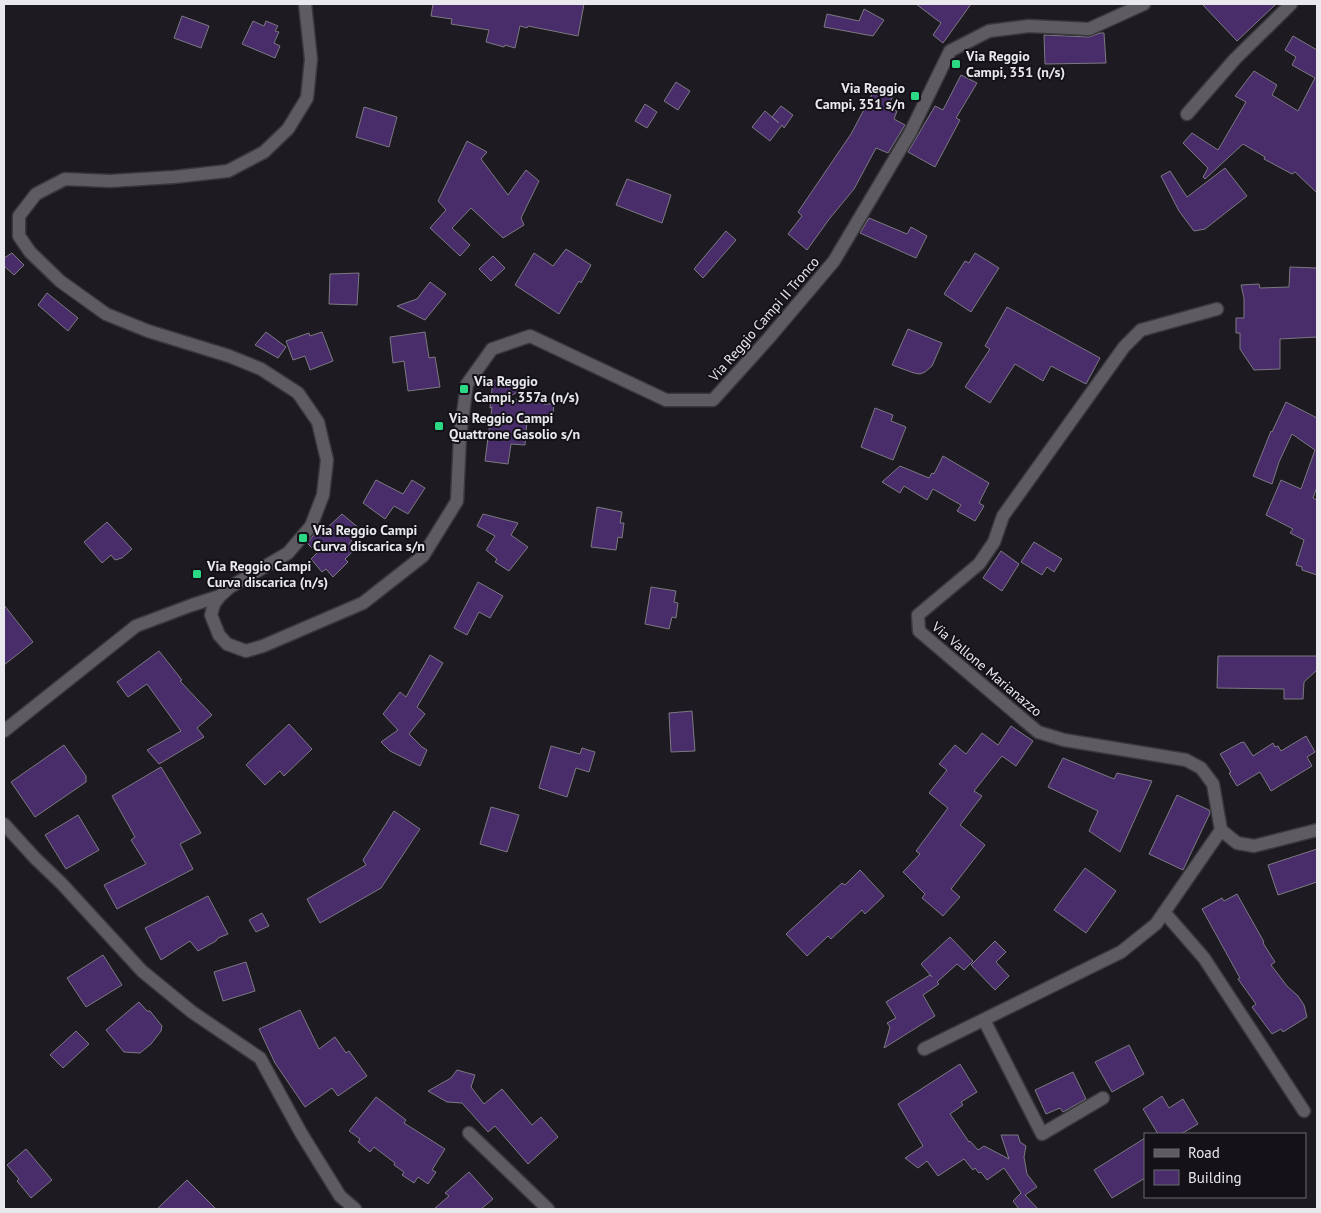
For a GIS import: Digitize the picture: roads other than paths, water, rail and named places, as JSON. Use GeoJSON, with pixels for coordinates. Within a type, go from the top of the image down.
{"type":"FeatureCollection","features":[{"type":"Feature","properties":{"kind":"street"},"geometry":{"type":"LineString","coordinates":[[4,731],[136,626],[192,604],[220,596],[230,587],[288,554],[310,526],[323,495],[327,460],[318,422],[298,393],[261,369],[229,356],[148,331],[106,314],[60,280],[30,252],[20,236],[20,216],[36,194],[65,179],[110,181],[228,171],[264,152],[288,129],[307,98],[311,59],[305,4]]}},
{"type":"Feature","properties":{"kind":"street","name":"Via Reggio Campi II Tronco"},"geometry":{"type":"LineString","coordinates":[[220,596],[214,604],[211,615],[219,634],[227,644],[246,651],[263,646],[363,603],[423,556],[457,501],[460,436],[466,384],[492,348],[530,336],[666,400],[712,400],[768,339],[834,261],[910,133],[950,51],[989,31],[1029,26],[1089,29],[1144,4]]}},
{"type":"Feature","properties":{"kind":"street"},"geometry":{"type":"LineString","coordinates":[[1187,114],[1235,59],[1291,4]]}},
{"type":"Feature","properties":{"kind":"street","name":"Via Vallone Marianazzo"},"geometry":{"type":"LineString","coordinates":[[1217,309],[1141,330],[1124,347],[1003,516],[994,542],[979,564],[918,615],[919,631],[1038,732],[1064,740],[1186,760],[1201,768],[1213,784],[1221,830]]}},
{"type":"Feature","properties":{"kind":"street"},"geometry":{"type":"LineString","coordinates":[[4,824],[142,971],[192,1012],[260,1058],[301,1133],[340,1196],[355,1209]]}},
{"type":"Feature","properties":{"kind":"street"},"geometry":{"type":"LineString","coordinates":[[924,1049],[1121,952],[1156,924],[1221,830],[1237,842],[1254,846],[1317,830]]}},
{"type":"Feature","properties":{"kind":"street"},"geometry":{"type":"LineString","coordinates":[[1164,912],[1204,958],[1304,1112]]}},
{"type":"Feature","properties":{"kind":"street"},"geometry":{"type":"LineString","coordinates":[[984,1020],[1042,1134],[1103,1098]]}},
{"type":"Feature","properties":{"kind":"street"},"geometry":{"type":"LineString","coordinates":[[469,1133],[548,1209]]}},
{"type":"Feature","properties":{"kind":"place","name":"Via Reggio Campi, 351 (n/s)"},"geometry":{"type":"Point","coordinates":[956,64]}},
{"type":"Feature","properties":{"kind":"place","name":"Via Reggio Campi, 351 s/n"},"geometry":{"type":"Point","coordinates":[915,96]}},
{"type":"Feature","properties":{"kind":"place","name":"Via Reggio Campi, 357a (n/s)"},"geometry":{"type":"Point","coordinates":[464,389]}},
{"type":"Feature","properties":{"kind":"place","name":"Via Reggio Campi Quattrone Gasolio s/n"},"geometry":{"type":"Point","coordinates":[439,426]}},
{"type":"Feature","properties":{"kind":"place","name":"Via Reggio Campi Curva discarica s/n"},"geometry":{"type":"Point","coordinates":[303,538]}},
{"type":"Feature","properties":{"kind":"place","name":"Via Reggio Campi Curva discarica (n/s)"},"geometry":{"type":"Point","coordinates":[197,574]}}]}
